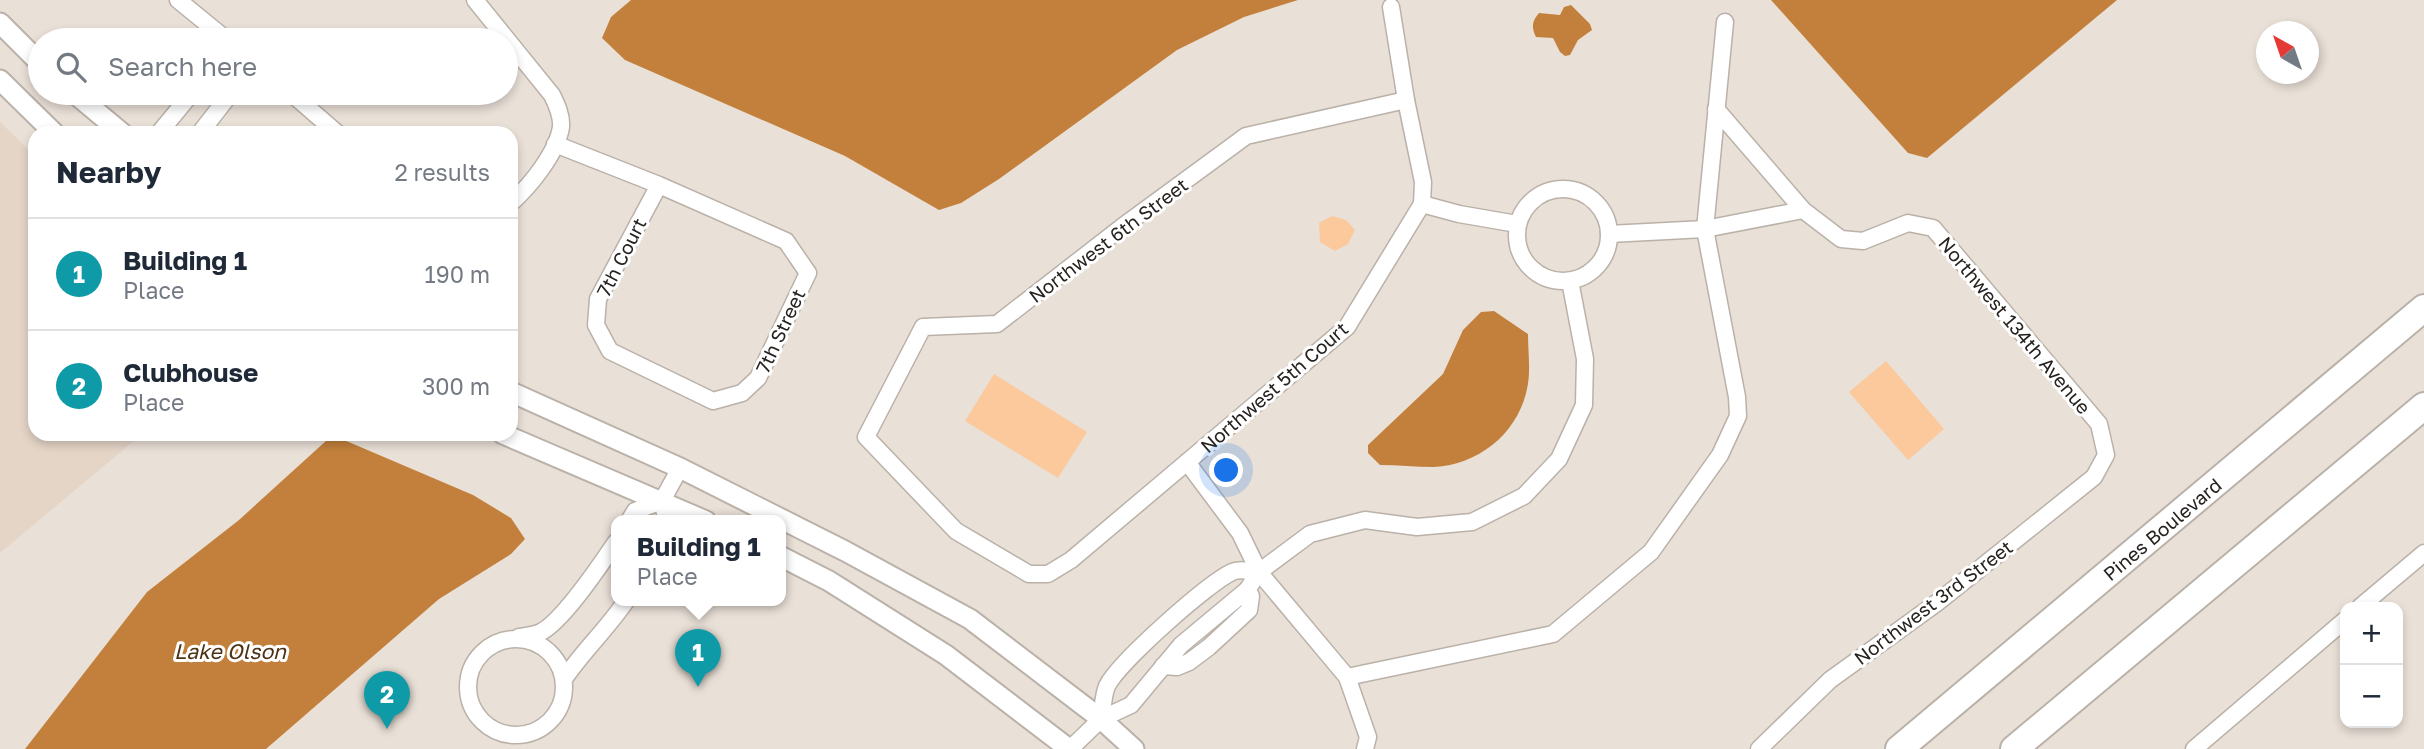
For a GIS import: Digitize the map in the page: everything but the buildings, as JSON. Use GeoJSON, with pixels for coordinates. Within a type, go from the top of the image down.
{"type":"FeatureCollection","features":[{"type":"Feature","properties":{"kind":"highway","name":"Pines Boulevard"},"geometry":{"type":"LineString","coordinates":[[1899,749],[2424,308]]}},
{"type":"Feature","properties":{"kind":"highway"},"geometry":{"type":"LineString","coordinates":[[2014,749],[2424,405]]}},
{"type":"Feature","properties":{"kind":"street"},"geometry":{"type":"LineString","coordinates":[[178,0],[212,28]]}},
{"type":"Feature","properties":{"kind":"street"},"geometry":{"type":"LineString","coordinates":[[475,0],[498,28]]}},
{"type":"Feature","properties":{"kind":"street"},"geometry":{"type":"LineString","coordinates":[[1391,7],[1423,182],[1422,204],[1459,214],[1517,224]]}},
{"type":"Feature","properties":{"kind":"street"},"geometry":{"type":"LineString","coordinates":[[1347,677],[1553,634],[1651,552],[1720,455],[1738,416],[1737,397],[1705,229],[1725,22]]}},
{"type":"Feature","properties":{"kind":"street"},"geometry":{"type":"LineString","coordinates":[[0,23],[28,51]]}},
{"type":"Feature","properties":{"kind":"street"},"geometry":{"type":"LineString","coordinates":[[518,53],[552,95],[559,110],[561,126],[555,144],[533,180],[518,196]]}},
{"type":"Feature","properties":{"kind":"street"},"geometry":{"type":"LineString","coordinates":[[0,80],[47,126]]}},
{"type":"Feature","properties":{"kind":"street","name":"Northwest 6th Street"},"geometry":{"type":"LineString","coordinates":[[1048,573],[1029,574],[956,531],[866,437],[923,327],[997,324],[1246,136],[1406,100]]}},
{"type":"Feature","properties":{"kind":"street"},"geometry":{"type":"LineString","coordinates":[[88,105],[114,126]]}},
{"type":"Feature","properties":{"kind":"street"},"geometry":{"type":"LineString","coordinates":[[165,126],[182,105]]}},
{"type":"Feature","properties":{"kind":"street"},"geometry":{"type":"LineString","coordinates":[[205,126],[222,105]]}},
{"type":"Feature","properties":{"kind":"street"},"geometry":{"type":"LineString","coordinates":[[305,105],[329,126]]}},
{"type":"Feature","properties":{"kind":"street","name":"Northwest 134th Avenue"},"geometry":{"type":"LineString","coordinates":[[1716,109],[1803,210],[1841,240],[1863,241],[1908,223],[1933,228],[2099,424],[2106,455]]}},
{"type":"Feature","properties":{"kind":"street"},"geometry":{"type":"LineString","coordinates":[[555,144],[659,185]]}},
{"type":"Feature","properties":{"kind":"street","name":"7th Court"},"geometry":{"type":"LineString","coordinates":[[659,185],[598,299],[596,325],[610,351],[713,401],[742,393]]}},
{"type":"Feature","properties":{"kind":"street","name":"7th Street"},"geometry":{"type":"LineString","coordinates":[[659,185],[786,241],[808,273],[758,379],[742,393]]}},
{"type":"Feature","properties":{"kind":"street"},"geometry":{"type":"LineString","coordinates":[[1560,188],[1575,190],[1588,196],[1599,206],[1606,219],[1609,234],[1608,247],[1594,269],[1583,277],[1570,281],[1555,281],[1540,276],[1528,267],[1520,254],[1516,239],[1517,224],[1532,199],[1560,188]]}},
{"type":"Feature","properties":{"kind":"street","name":"Northwest 5th Court"},"geometry":{"type":"LineString","coordinates":[[1048,573],[1071,561],[1347,327],[1422,204]]}},
{"type":"Feature","properties":{"kind":"street"},"geometry":{"type":"LineString","coordinates":[[1609,234],[1705,229],[1803,210]]}},
{"type":"Feature","properties":{"kind":"street"},"geometry":{"type":"LineString","coordinates":[[786,559],[829,581],[946,655],[1069,749],[1101,719],[1131,705],[1181,645],[1247,590],[1259,572],[1310,534],[1366,520],[1416,527],[1472,522],[1524,496],[1559,459],[1584,405],[1585,359],[1570,281]]}},
{"type":"Feature","properties":{"kind":"street"},"geometry":{"type":"LineString","coordinates":[[518,395],[680,468],[773,515]]}},
{"type":"Feature","properties":{"kind":"street"},"geometry":{"type":"LineString","coordinates":[[518,440],[693,515]]}},
{"type":"Feature","properties":{"kind":"street","name":"Northwest 3rd Street"},"geometry":{"type":"LineString","coordinates":[[1759,749],[1830,680],[1938,602],[2094,477],[2106,455]]}},
{"type":"Feature","properties":{"kind":"street"},"geometry":{"type":"LineString","coordinates":[[1187,461],[1240,533],[1259,572],[1347,677],[1368,737],[1365,749]]}},
{"type":"Feature","properties":{"kind":"street"},"geometry":{"type":"LineString","coordinates":[[633,515],[635,511],[662,501],[680,468]]}},
{"type":"Feature","properties":{"kind":"street"},"geometry":{"type":"LineString","coordinates":[[662,501],[666,515]]}},
{"type":"Feature","properties":{"kind":"street"},"geometry":{"type":"LineString","coordinates":[[786,521],[970,619],[1101,719],[1134,749]]}},
{"type":"Feature","properties":{"kind":"street"},"geometry":{"type":"LineString","coordinates":[[512,638],[527,639],[542,645],[554,656],[562,669],[564,679],[565,694],[555,716],[529,741],[496,732],[483,723],[473,710],[468,695],[468,679],[473,664],[483,651],[496,642],[512,638],[542,632],[585,586],[611,548]]}},
{"type":"Feature","properties":{"kind":"street"},"geometry":{"type":"LineString","coordinates":[[2366,602],[2424,553]]}},
{"type":"Feature","properties":{"kind":"street"},"geometry":{"type":"LineString","coordinates":[[1101,719],[1107,686],[1150,639],[1215,582],[1236,570],[1259,572]]}},
{"type":"Feature","properties":{"kind":"street"},"geometry":{"type":"LineString","coordinates":[[1163,666],[1177,667],[1189,662],[1209,647],[1249,610],[1251,596],[1247,590]]}},
{"type":"Feature","properties":{"kind":"street"},"geometry":{"type":"LineString","coordinates":[[1196,598],[1213,617]]}},
{"type":"Feature","properties":{"kind":"street"},"geometry":{"type":"LineString","coordinates":[[564,679],[577,660],[607,629],[623,606]]}},
{"type":"Feature","properties":{"kind":"street"},"geometry":{"type":"LineString","coordinates":[[2193,749],[2340,624]]}},
{"type":"Feature","properties":{"kind":"shaded area"},"geometry":{"type":"Polygon","coordinates":[[[0,122],[28,149],[28,441],[134,441],[0,553],[0,122]]]}},
{"type":"Feature","properties":{"kind":"shaded area"},"geometry":{"type":"Polygon","coordinates":[[[1332,216],[1346,220],[1355,230],[1348,244],[1335,251],[1320,242],[1319,223],[1332,216]]]}},
{"type":"Feature","properties":{"kind":"shaded area"},"geometry":{"type":"Polygon","coordinates":[[[1886,361],[1944,429],[1908,460],[1849,392],[1886,361]]]}},
{"type":"Feature","properties":{"kind":"shaded area"},"geometry":{"type":"Polygon","coordinates":[[[994,374],[1087,432],[1058,478],[965,421],[994,374]]]}},
{"type":"Feature","properties":{"kind":"water"},"geometry":{"type":"Polygon","coordinates":[[[631,0],[1298,0],[1244,17],[1177,50],[999,179],[961,203],[939,210],[845,156],[625,60],[602,38],[611,17],[631,0]]]}},
{"type":"Feature","properties":{"kind":"water"},"geometry":{"type":"Polygon","coordinates":[[[1771,0],[2117,0],[1927,158],[1908,153],[1771,0]]]}},
{"type":"Feature","properties":{"kind":"water"},"geometry":{"type":"Polygon","coordinates":[[[1571,5],[1590,24],[1592,30],[1578,40],[1570,55],[1565,56],[1553,38],[1536,37],[1533,24],[1539,13],[1560,15],[1564,7],[1571,5]]]}},
{"type":"Feature","properties":{"kind":"water"},"geometry":{"type":"Polygon","coordinates":[[[1494,311],[1528,334],[1527,389],[1515,419],[1494,444],[1466,460],[1434,467],[1380,465],[1368,453],[1368,445],[1443,374],[1463,330],[1481,312],[1494,311]]]}},
{"type":"Feature","properties":{"kind":"water","name":"Lake Olson"},"geometry":{"type":"Polygon","coordinates":[[[326,441],[346,441],[473,495],[511,518],[525,539],[511,554],[439,599],[266,749],[25,749],[147,592],[239,520],[326,441]]]}},
{"type":"Feature","properties":{"kind":"place","name":"Building 1"},"geometry":{"type":"Point","coordinates":[698,687]}},
{"type":"Feature","properties":{"kind":"place","name":"Clubhouse"},"geometry":{"type":"Point","coordinates":[387,729]}}]}
